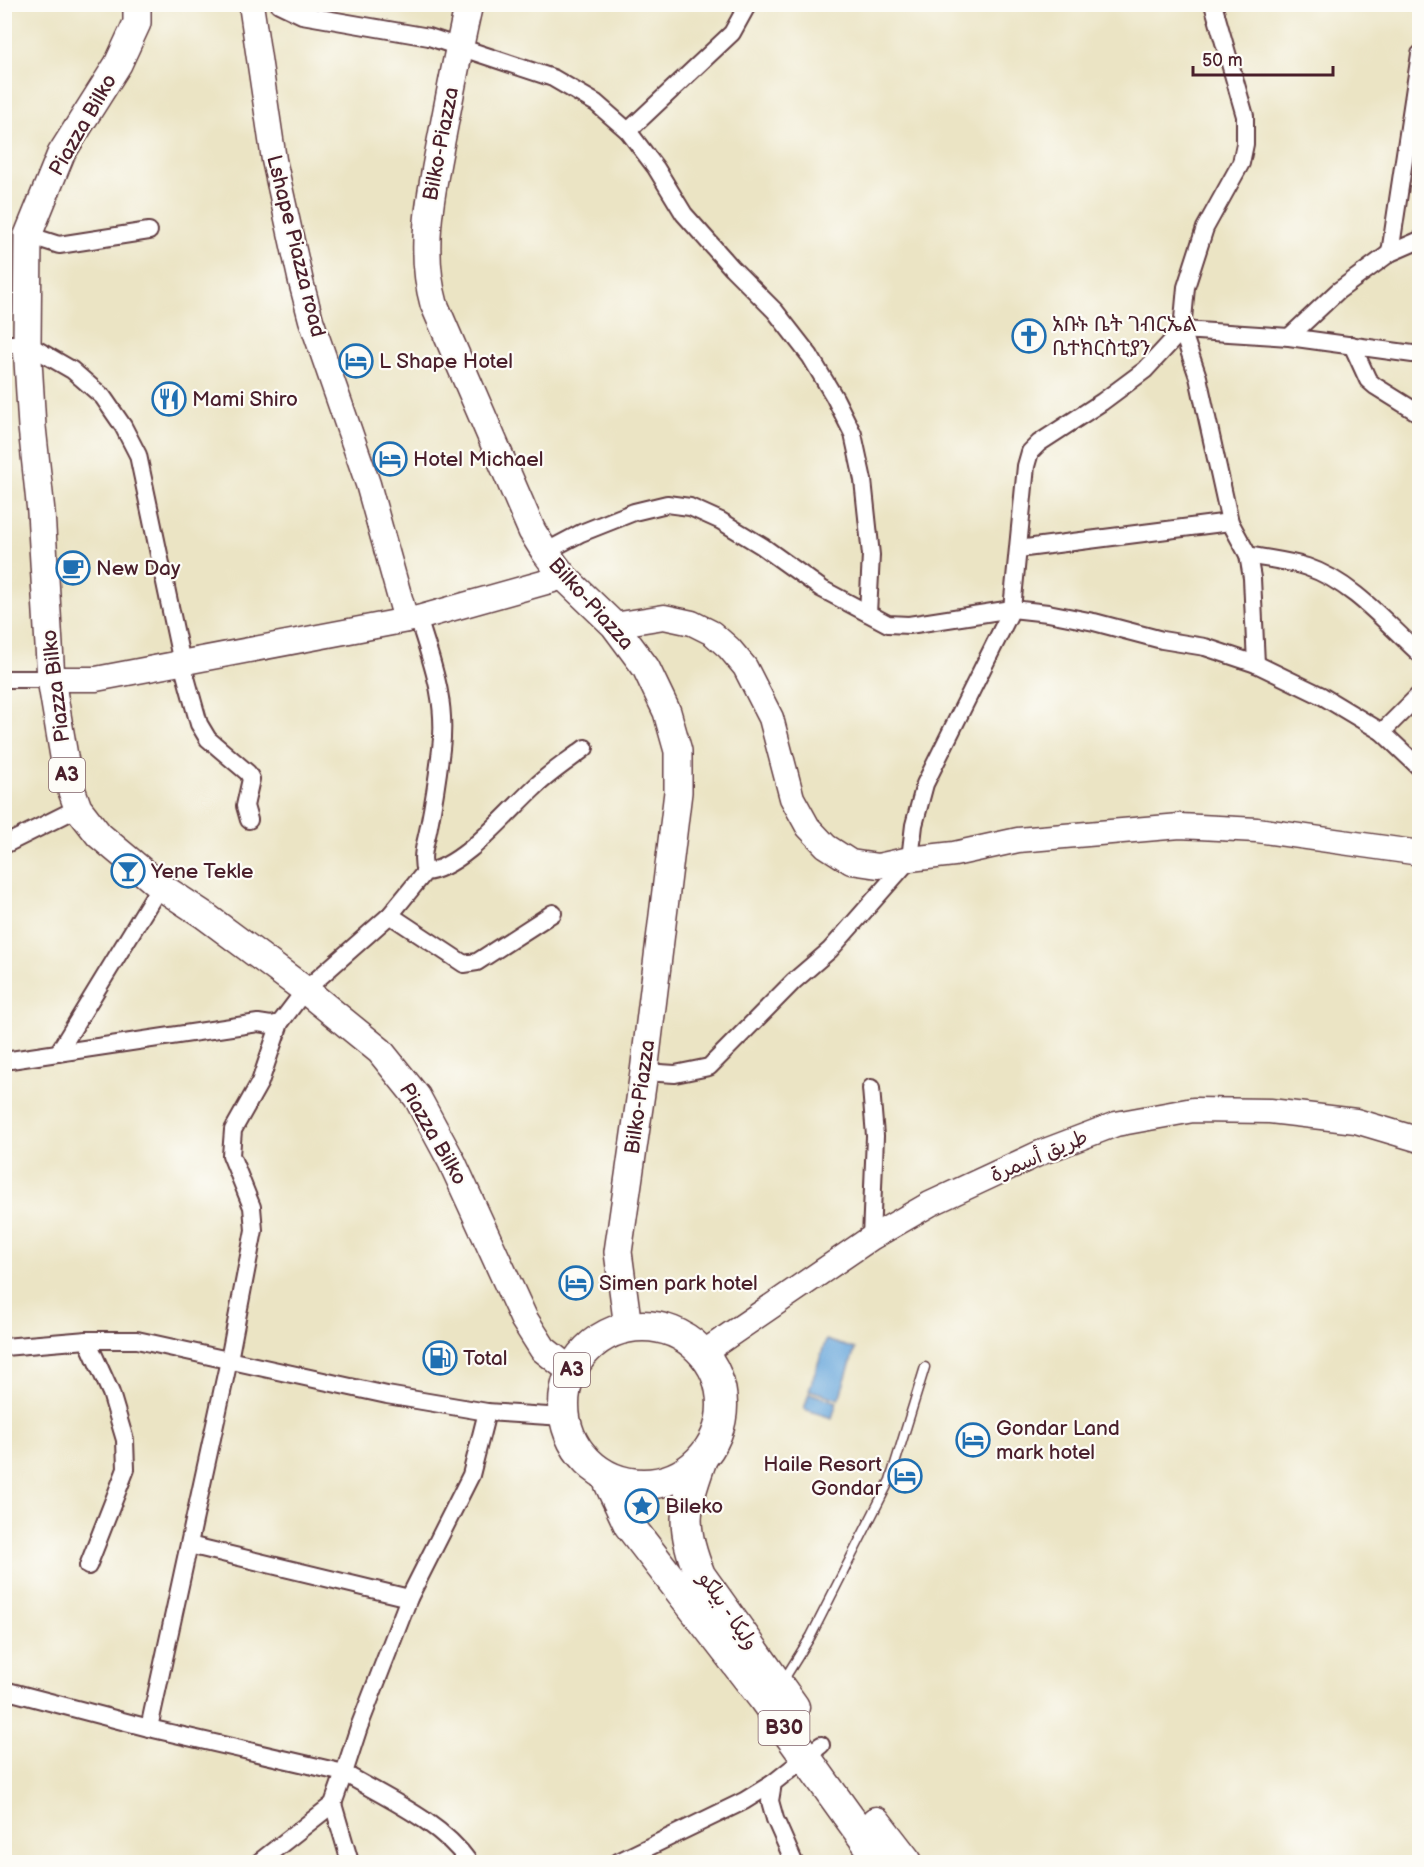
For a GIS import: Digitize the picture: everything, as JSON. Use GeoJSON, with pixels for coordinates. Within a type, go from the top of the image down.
{"type":"FeatureCollection","features":[{"type":"Feature","properties":{"kind":"highway","name":"A3"},"geometry":{"type":"LineString","coordinates":[[646,1324],[685,1337],[704,1353],[716,1373],[723,1395],[722,1419],[715,1441],[701,1461],[680,1476],[656,1484],[630,1484],[606,1476],[585,1461],[571,1441],[564,1417],[564,1394],[571,1371],[582,1354],[598,1340],[628,1327],[646,1324]]}},
{"type":"Feature","properties":{"kind":"highway","name":"وليكا - بيلكو"},"geometry":{"type":"LineString","coordinates":[[701,1461],[689,1494],[685,1523],[691,1552],[700,1575],[772,1692]]}},
{"type":"Feature","properties":{"kind":"highway","name":"B30"},"geometry":{"type":"LineString","coordinates":[[606,1476],[628,1525],[684,1595],[772,1692],[813,1751],[881,1863]]}},
{"type":"Feature","properties":{"kind":"highway","name":"B30"},"geometry":{"type":"LineString","coordinates":[[813,1751],[907,1863]]}},
{"type":"Feature","properties":{"kind":"main road","name":"Piazza Bilko"},"geometry":{"type":"LineString","coordinates":[[137,4],[137,23],[118,64],[61,154],[28,235],[16,344],[32,427],[41,512],[51,679],[68,780],[78,808],[99,835],[160,886],[204,915],[380,1051],[417,1097],[452,1162],[524,1319],[543,1349],[571,1371]]}},
{"type":"Feature","properties":{"kind":"main road","name":"Bilko-Piazza"},"geometry":{"type":"LineString","coordinates":[[469,4],[428,207],[428,284],[434,304],[523,509],[545,552],[564,578],[614,625],[646,668],[667,712],[678,751],[678,792],[644,1072],[618,1252],[628,1327]]}},
{"type":"Feature","properties":{"kind":"street","name":"Lshape Piazza road"},"geometry":{"type":"LineString","coordinates":[[251,4],[274,160],[300,282],[412,619]]}},
{"type":"Feature","properties":{"kind":"street"},"geometry":{"type":"LineString","coordinates":[[279,4],[302,15],[429,37],[553,78],[596,103],[628,130],[656,168],[684,214],[732,268],[775,311],[810,357],[835,398],[853,434],[863,480],[871,555],[868,613]]}},
{"type":"Feature","properties":{"kind":"street"},"geometry":{"type":"LineString","coordinates":[[628,130],[732,33],[748,4]]}},
{"type":"Feature","properties":{"kind":"street"},"geometry":{"type":"LineString","coordinates":[[1213,4],[1245,116],[1245,144],[1241,163],[1205,228],[1186,287],[1182,330],[1198,377],[1230,522],[1248,555],[1252,578],[1256,664]]}},
{"type":"Feature","properties":{"kind":"street"},"geometry":{"type":"LineString","coordinates":[[1389,253],[1419,54]]}},
{"type":"Feature","properties":{"kind":"street"},"geometry":{"type":"LineString","coordinates":[[28,235],[59,245],[149,231]]}},
{"type":"Feature","properties":{"kind":"street"},"geometry":{"type":"LineString","coordinates":[[1289,336],[1338,291],[1389,253],[1419,240]]}},
{"type":"Feature","properties":{"kind":"street"},"geometry":{"type":"LineString","coordinates":[[1182,330],[1289,336],[1419,355]]}},
{"type":"Feature","properties":{"kind":"street"},"geometry":{"type":"LineString","coordinates":[[644,1072],[675,1074],[710,1067],[794,981],[830,950],[910,859],[914,825],[925,784],[1012,609],[1026,466],[1030,452],[1039,443],[1102,402],[1145,370],[1182,330]]}},
{"type":"Feature","properties":{"kind":"street"},"geometry":{"type":"LineString","coordinates":[[16,344],[72,370],[103,397],[123,426],[138,455],[182,663],[203,732],[208,740],[248,773],[251,779],[245,806],[249,820]]}},
{"type":"Feature","properties":{"kind":"street"},"geometry":{"type":"LineString","coordinates":[[1352,345],[1368,380],[1419,414]]}},
{"type":"Feature","properties":{"kind":"street"},"geometry":{"type":"LineString","coordinates":[[545,552],[581,533],[634,512],[667,504],[690,507],[721,521],[762,546],[822,589],[888,624],[909,625],[946,618],[979,616],[1012,609],[1094,622],[1162,640],[1205,647],[1256,664],[1322,696],[1382,732],[1419,768]]}},
{"type":"Feature","properties":{"kind":"street"},"geometry":{"type":"LineString","coordinates":[[1018,549],[1230,522]]}},
{"type":"Feature","properties":{"kind":"street"},"geometry":{"type":"LineString","coordinates":[[1248,555],[1307,567],[1336,581],[1362,601],[1419,654]]}},
{"type":"Feature","properties":{"kind":"street"},"geometry":{"type":"LineString","coordinates":[[4,679],[96,679],[412,619],[564,578]]}},
{"type":"Feature","properties":{"kind":"street"},"geometry":{"type":"LineString","coordinates":[[614,625],[664,617],[692,623],[712,633],[729,648],[746,667],[771,718],[792,798],[808,827],[826,846],[851,862],[878,866],[910,859],[954,854],[1018,840],[1180,826],[1257,830],[1419,853]]}},
{"type":"Feature","properties":{"kind":"street"},"geometry":{"type":"LineString","coordinates":[[412,619],[439,681],[442,725],[441,748],[429,826],[422,854],[425,872]]}},
{"type":"Feature","properties":{"kind":"street"},"geometry":{"type":"LineString","coordinates":[[1382,732],[1419,694]]}},
{"type":"Feature","properties":{"kind":"street"},"geometry":{"type":"LineString","coordinates":[[149,1728],[229,1360],[254,1230],[252,1207],[231,1155],[233,1130],[260,1082],[280,1023],[304,990],[390,915],[425,872],[437,871],[454,860],[499,825],[534,787],[585,748]]}},
{"type":"Feature","properties":{"kind":"street"},"geometry":{"type":"LineString","coordinates":[[4,845],[78,808]]}},
{"type":"Feature","properties":{"kind":"street"},"geometry":{"type":"LineString","coordinates":[[58,1053],[160,886]]}},
{"type":"Feature","properties":{"kind":"street"},"geometry":{"type":"LineString","coordinates":[[390,915],[464,964],[477,962],[554,913]]}},
{"type":"Feature","properties":{"kind":"street"},"geometry":{"type":"LineString","coordinates":[[4,1061],[258,1023],[271,1025],[280,1023]]}},
{"type":"Feature","properties":{"kind":"street"},"geometry":{"type":"LineString","coordinates":[[871,1238],[875,1136],[872,1088]]}},
{"type":"Feature","properties":{"kind":"street","name":"طريق أسمرة"},"geometry":{"type":"LineString","coordinates":[[704,1353],[871,1238],[930,1204],[1040,1153],[1116,1124],[1193,1110],[1270,1111],[1356,1121],[1419,1140]]}},
{"type":"Feature","properties":{"kind":"street"},"geometry":{"type":"LineString","coordinates":[[87,1340],[111,1393],[125,1440],[126,1468],[88,1566]]}},
{"type":"Feature","properties":{"kind":"street"},"geometry":{"type":"LineString","coordinates":[[4,1347],[87,1340],[137,1340],[387,1395],[487,1412],[564,1417]]}},
{"type":"Feature","properties":{"kind":"street"},"geometry":{"type":"LineString","coordinates":[[259,1863],[333,1804],[359,1727],[409,1598],[471,1475],[487,1412]]}},
{"type":"Feature","properties":{"kind":"street"},"geometry":{"type":"LineString","coordinates":[[189,1545],[409,1598]]}},
{"type":"Feature","properties":{"kind":"street"},"geometry":{"type":"LineString","coordinates":[[4,1690],[149,1728],[344,1773],[431,1824],[447,1837],[469,1863]]}},
{"type":"Feature","properties":{"kind":"street"},"geometry":{"type":"LineString","coordinates":[[618,1863],[744,1801],[773,1783],[813,1751]]}},
{"type":"Feature","properties":{"kind":"street"},"geometry":{"type":"LineString","coordinates":[[773,1783],[770,1801],[775,1819],[794,1863]]}},
{"type":"Feature","properties":{"kind":"street"},"geometry":{"type":"LineString","coordinates":[[333,1804],[350,1863]]}},
{"type":"Feature","properties":{"kind":"lane"},"geometry":{"type":"LineString","coordinates":[[772,1692],[811,1636],[890,1480],[925,1367]]}},
{"type":"Feature","properties":{"kind":"water"},"geometry":{"type":"Polygon","coordinates":[[[826,1340],[855,1349],[839,1399],[809,1390],[826,1340]]]}},
{"type":"Feature","properties":{"kind":"water"},"geometry":{"type":"Polygon","coordinates":[[[809,1393],[837,1402],[832,1418],[804,1409],[809,1393]]]}},
{"type":"Feature","properties":{"kind":"place","name":"አቡኑ ቤት ገብርኤል ቤተክርስቲያን"},"geometry":{"type":"Point","coordinates":[1029,336]}},
{"type":"Feature","properties":{"kind":"place","name":"L Shape Hotel"},"geometry":{"type":"Point","coordinates":[356,361]}},
{"type":"Feature","properties":{"kind":"place","name":"Mami Shiro"},"geometry":{"type":"Point","coordinates":[169,399]}},
{"type":"Feature","properties":{"kind":"place","name":"Hotel Michael"},"geometry":{"type":"Point","coordinates":[390,459]}},
{"type":"Feature","properties":{"kind":"place","name":"New Day"},"geometry":{"type":"Point","coordinates":[73,568]}},
{"type":"Feature","properties":{"kind":"place","name":"Yene Tekle"},"geometry":{"type":"Point","coordinates":[128,871]}},
{"type":"Feature","properties":{"kind":"place","name":"Simen park hotel"},"geometry":{"type":"Point","coordinates":[576,1283]}},
{"type":"Feature","properties":{"kind":"place","name":"Total"},"geometry":{"type":"Point","coordinates":[440,1358]}},
{"type":"Feature","properties":{"kind":"place","name":"Gondar Land mark hotel"},"geometry":{"type":"Point","coordinates":[973,1440]}},
{"type":"Feature","properties":{"kind":"place","name":"Haile Resort Gondar"},"geometry":{"type":"Point","coordinates":[905,1476]}},
{"type":"Feature","properties":{"kind":"place","name":"Bileko"},"geometry":{"type":"Point","coordinates":[642,1506]}}]}
